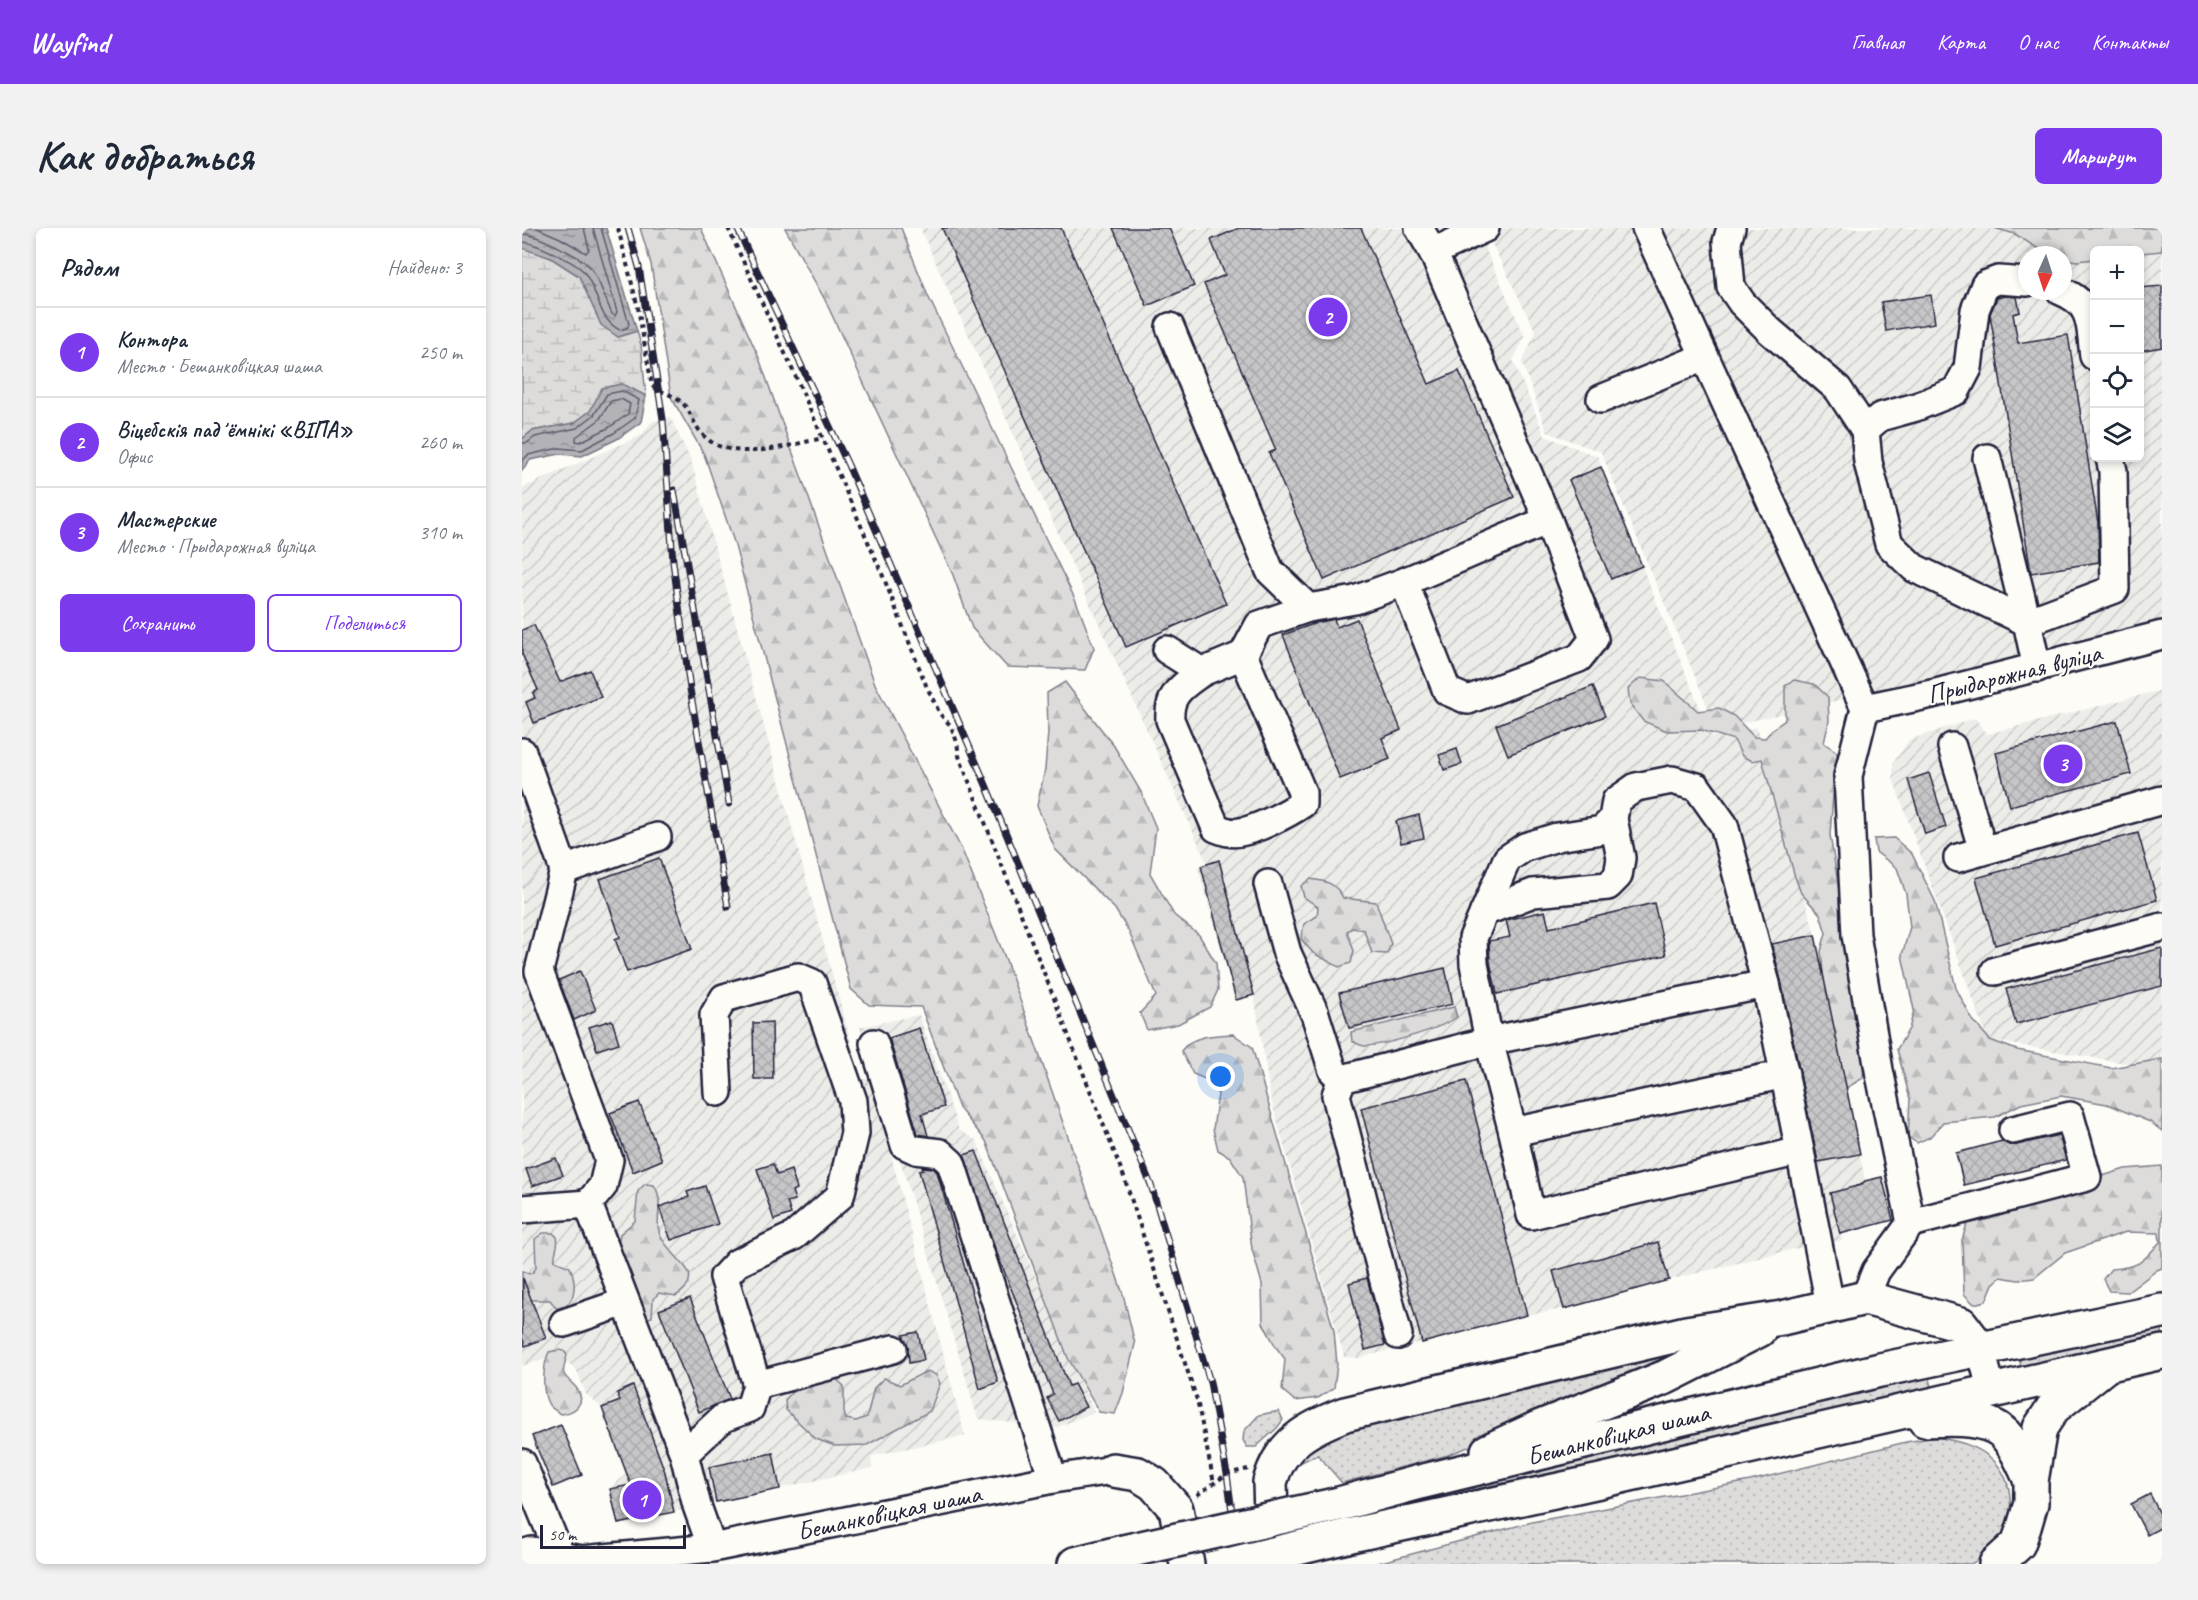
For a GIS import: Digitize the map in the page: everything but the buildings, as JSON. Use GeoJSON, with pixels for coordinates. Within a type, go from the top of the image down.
{"type":"FeatureCollection","features":[{"type":"Feature","properties":{"kind":"main road"},"geometry":{"type":"LineString","coordinates":[[1281,1564],[1272,1547],[1270,1482],[1278,1461],[1290,1444],[1313,1427],[1345,1414],[1686,1333],[1782,1318],[1865,1298],[1961,1324],[1981,1350]]}},
{"type":"Feature","properties":{"kind":"main road","name":"Бешанковіцкая шаша"},"geometry":{"type":"LineString","coordinates":[[1075,1564],[1339,1504],[1420,1482],[1880,1370],[2162,1311]]}},
{"type":"Feature","properties":{"kind":"main road"},"geometry":{"type":"LineString","coordinates":[[1420,1482],[1538,1428],[1698,1363],[1782,1318]]}},
{"type":"Feature","properties":{"kind":"main road"},"geometry":{"type":"LineString","coordinates":[[1686,1333],[1699,1340],[1701,1348],[1698,1363]]}},
{"type":"Feature","properties":{"kind":"main road","name":"Бешанковіцкая шаша"},"geometry":{"type":"LineString","coordinates":[[1232,1564],[2162,1352]]}},
{"type":"Feature","properties":{"kind":"main road"},"geometry":{"type":"LineString","coordinates":[[1996,1564],[2018,1544],[2031,1503],[2031,1481],[2040,1428],[2053,1408],[2109,1363]]}},
{"type":"Feature","properties":{"kind":"main road"},"geometry":{"type":"LineString","coordinates":[[1867,1421],[1962,1419],[1996,1427],[2012,1444],[2031,1481]]}},
{"type":"Feature","properties":{"kind":"main road"},"geometry":{"type":"LineString","coordinates":[[1113,1470],[1138,1474],[1154,1484],[1176,1509],[1187,1564]]}},
{"type":"Feature","properties":{"kind":"street"},"geometry":{"type":"LineString","coordinates":[[1404,582],[1447,691],[1468,700],[1579,658],[1594,639],[1548,520],[1433,252],[1419,228]]}},
{"type":"Feature","properties":{"kind":"street"},"geometry":{"type":"LineString","coordinates":[[1433,252],[1485,228]]}},
{"type":"Feature","properties":{"kind":"street"},"geometry":{"type":"LineString","coordinates":[[1646,228],[1865,708],[1848,776],[1856,935],[1879,1070],[1911,1223]]}},
{"type":"Feature","properties":{"kind":"street"},"geometry":{"type":"LineString","coordinates":[[1731,228],[1727,242],[1731,287],[1742,303],[1770,332],[1838,389],[1865,430],[1868,462],[1889,544],[1914,568],[2027,622],[2115,589],[2111,462]]}},
{"type":"Feature","properties":{"kind":"street"},"geometry":{"type":"LineString","coordinates":[[1865,430],[1880,417],[1916,407],[1956,391],[1968,368],[1976,310],[1985,285],[1998,280],[2018,281]]}},
{"type":"Feature","properties":{"kind":"street"},"geometry":{"type":"LineString","coordinates":[[2072,295],[2087,311],[2094,354]]}},
{"type":"Feature","properties":{"kind":"street"},"geometry":{"type":"LineString","coordinates":[[1170,327],[1270,571],[1308,608]]}},
{"type":"Feature","properties":{"kind":"street"},"geometry":{"type":"LineString","coordinates":[[1601,399],[1704,357]]}},
{"type":"Feature","properties":{"kind":"street"},"geometry":{"type":"LineString","coordinates":[[1987,458],[2037,668]]}},
{"type":"Feature","properties":{"kind":"street"},"geometry":{"type":"LineString","coordinates":[[1243,656],[1302,792],[1302,804],[1292,812],[1241,832],[1227,832],[1216,828],[1170,720],[1169,709],[1177,691],[1202,672],[1243,656],[1258,625],[1308,608],[1355,600],[1404,582],[1548,520]]}},
{"type":"Feature","properties":{"kind":"street","name":"Прыдарожная вуліца"},"geometry":{"type":"LineString","coordinates":[[1865,708],[2161,640]]}},
{"type":"Feature","properties":{"kind":"street"},"geometry":{"type":"LineString","coordinates":[[1167,650],[1202,672]]}},
{"type":"Feature","properties":{"kind":"street"},"geometry":{"type":"LineString","coordinates":[[1952,747],[1970,855],[2162,800]]}},
{"type":"Feature","properties":{"kind":"street"},"geometry":{"type":"LineString","coordinates":[[522,752],[564,870],[531,967],[609,1160],[603,1186],[588,1204],[522,1209]]}},
{"type":"Feature","properties":{"kind":"street"},"geometry":{"type":"LineString","coordinates":[[1484,912],[1533,893],[1608,886],[1618,876],[1621,858],[1613,819],[1616,801],[1636,787],[1672,780],[1697,787],[1724,825],[1766,984],[1830,1305]]}},
{"type":"Feature","properties":{"kind":"street"},"geometry":{"type":"LineString","coordinates":[[1613,819],[1602,830],[1557,837],[1525,847],[1506,859],[1473,938],[1474,964],[1489,1041],[1513,1131],[1531,1215],[1800,1151]]}},
{"type":"Feature","properties":{"kind":"street"},"geometry":{"type":"LineString","coordinates":[[564,870],[657,837]]}},
{"type":"Feature","properties":{"kind":"street"},"geometry":{"type":"LineString","coordinates":[[1268,884],[1287,953],[1315,1014],[1333,1071],[1342,1079]]}},
{"type":"Feature","properties":{"kind":"street"},"geometry":{"type":"LineString","coordinates":[[1995,971],[2162,927]]}},
{"type":"Feature","properties":{"kind":"street"},"geometry":{"type":"LineString","coordinates":[[684,1454],[723,1418],[750,1408],[757,1385],[724,1277],[737,1263],[794,1236],[840,1196],[855,1132],[853,1101],[812,983],[798,977],[724,998],[714,1015],[718,1092]]}},
{"type":"Feature","properties":{"kind":"street"},"geometry":{"type":"LineString","coordinates":[[1342,1079],[1489,1041],[1766,984]]}},
{"type":"Feature","properties":{"kind":"street"},"geometry":{"type":"LineString","coordinates":[[874,1043],[904,1145],[916,1150],[940,1153],[951,1162],[1053,1479]]}},
{"type":"Feature","properties":{"kind":"street"},"geometry":{"type":"LineString","coordinates":[[1513,1131],[1785,1074]]}},
{"type":"Feature","properties":{"kind":"street"},"geometry":{"type":"LineString","coordinates":[[1342,1079],[1336,1095],[1398,1335]]}},
{"type":"Feature","properties":{"kind":"street"},"geometry":{"type":"LineString","coordinates":[[1865,1298],[1876,1271],[1911,1223],[2087,1177],[2070,1116],[2013,1130]]}},
{"type":"Feature","properties":{"kind":"street"},"geometry":{"type":"LineString","coordinates":[[588,1204],[684,1454],[697,1506],[712,1548]]}},
{"type":"Feature","properties":{"kind":"street"},"geometry":{"type":"LineString","coordinates":[[564,1323],[625,1302]]}},
{"type":"Feature","properties":{"kind":"street"},"geometry":{"type":"LineString","coordinates":[[757,1385],[893,1349]]}},
{"type":"Feature","properties":{"kind":"street"},"geometry":{"type":"LineString","coordinates":[[1981,1350],[1992,1392]]}},
{"type":"Feature","properties":{"kind":"street"},"geometry":{"type":"LineString","coordinates":[[522,1463],[560,1555]]}},
{"type":"Feature","properties":{"kind":"street","name":"Бешанковіцкая шаша"},"geometry":{"type":"LineString","coordinates":[[522,1554],[532,1551],[582,1560],[712,1548],[1053,1479],[1113,1470]]}},
{"type":"Feature","properties":{"kind":"path"},"geometry":{"type":"LineString","coordinates":[[618,228],[638,308],[651,386],[681,401],[703,435],[713,444],[730,450],[754,452],[823,438]]}},
{"type":"Feature","properties":{"kind":"path"},"geometry":{"type":"LineString","coordinates":[[728,228],[883,576],[926,685],[940,714],[951,726],[959,756],[1124,1178],[1197,1400],[1214,1483]]}},
{"type":"Feature","properties":{"kind":"path"},"geometry":{"type":"LineString","coordinates":[[1176,1509],[1227,1474],[1278,1461]]}},
{"type":"Feature","properties":{"kind":"shaded area"},"geometry":{"type":"Polygon","coordinates":[[[920,228],[1476,228],[1525,337],[1513,360],[1545,436],[1599,457],[1601,467],[1712,737],[1756,727],[1815,935],[1865,1180],[1882,1177],[1893,1220],[1841,1234],[1842,1241],[1819,1243],[1564,1309],[1527,1315],[1359,1358],[1344,1357],[1271,1099],[1254,995],[1236,1000],[1198,868],[1207,863],[920,228]]]}},
{"type":"Feature","properties":{"kind":"shaded area"},"geometry":{"type":"Polygon","coordinates":[[[1484,228],[2162,228],[2162,624],[1717,729],[1601,452],[1547,432],[1522,362],[1536,332],[1484,228]]]}},
{"type":"Feature","properties":{"kind":"shaded area"},"geometry":{"type":"Polygon","coordinates":[[[670,417],[691,460],[861,1079],[871,1079],[965,1436],[871,1456],[872,1468],[618,1524],[610,1489],[626,1474],[602,1408],[586,1394],[577,1371],[560,1354],[522,1366],[522,488],[642,435],[651,422],[670,417]]]}},
{"type":"Feature","properties":{"kind":"shaded area"},"geometry":{"type":"Polygon","coordinates":[[[2162,690],[2162,1065],[2149,1067],[1988,1040],[1893,779],[1893,763],[1909,740],[1975,718],[1987,734],[2162,690]]]}},
{"type":"Feature","properties":{"kind":"shaded area"},"geometry":{"type":"Polygon","coordinates":[[[919,1015],[959,1130],[976,1140],[1094,1412],[1055,1428],[978,1419],[860,1027],[919,1015]]]}},
{"type":"Feature","properties":{"kind":"green space"},"geometry":{"type":"Polygon","coordinates":[[[640,228],[701,228],[759,358],[875,684],[962,850],[1006,960],[1123,1294],[1135,1344],[1123,1393],[1115,1414],[1099,1412],[1068,1358],[986,1141],[959,1108],[921,1007],[869,1005],[851,989],[734,542],[704,454],[671,397],[651,264],[640,228]]]}},
{"type":"Feature","properties":{"kind":"green space"},"geometry":{"type":"Polygon","coordinates":[[[785,228],[901,228],[928,296],[1076,601],[1094,648],[1085,670],[1007,667],[972,628],[953,575],[825,300],[785,228]]]}},
{"type":"Feature","properties":{"kind":"green space"},"geometry":{"type":"Polygon","coordinates":[[[1994,228],[2162,228],[2162,251],[2144,253],[2144,246],[2090,246],[2090,259],[2077,261],[2072,260],[2072,246],[2034,246],[2015,234],[1994,228]]]}},
{"type":"Feature","properties":{"kind":"green space"},"geometry":{"type":"Polygon","coordinates":[[[522,248],[551,258],[579,276],[601,324],[618,337],[637,331],[641,345],[646,396],[622,384],[603,388],[590,411],[574,423],[532,431],[522,439],[522,248]]]}},
{"type":"Feature","properties":{"kind":"green space"},"geometry":{"type":"Polygon","coordinates":[[[1640,678],[1664,681],[1698,711],[1719,708],[1734,716],[1754,737],[1765,738],[1785,720],[1785,686],[1794,680],[1814,684],[1828,697],[1829,721],[1824,743],[1837,752],[1838,770],[1833,795],[1830,835],[1865,1049],[1863,1078],[1843,1090],[1825,994],[1821,951],[1826,933],[1820,914],[1801,893],[1795,877],[1762,759],[1752,761],[1742,756],[1734,740],[1701,730],[1667,731],[1643,721],[1630,704],[1628,689],[1640,678]]]}},
{"type":"Feature","properties":{"kind":"green space"},"geometry":{"type":"Polygon","coordinates":[[[1065,682],[1114,746],[1141,792],[1156,828],[1150,873],[1174,915],[1199,935],[1216,963],[1218,990],[1210,1007],[1178,1024],[1147,1030],[1140,1013],[1156,996],[1129,932],[1115,909],[1055,849],[1037,806],[1045,769],[1048,732],[1047,693],[1065,682]]]}},
{"type":"Feature","properties":{"kind":"green space"},"geometry":{"type":"Polygon","coordinates":[[[1894,838],[1912,854],[1935,901],[1956,988],[1972,1019],[1990,1040],[2017,1050],[2111,1068],[2162,1059],[2162,1131],[2150,1122],[2107,1104],[2061,1096],[2021,1104],[1995,1117],[1943,1122],[1930,1137],[1917,1143],[1908,1137],[1910,1099],[1897,1049],[1909,1029],[1914,1010],[1902,955],[1910,927],[1906,894],[1897,868],[1876,852],[1874,839],[1894,838]]]}},
{"type":"Feature","properties":{"kind":"green space"},"geometry":{"type":"Polygon","coordinates":[[[1310,879],[1330,884],[1343,898],[1376,902],[1391,944],[1387,954],[1372,953],[1364,930],[1352,928],[1347,931],[1354,951],[1351,963],[1339,967],[1313,953],[1301,939],[1304,924],[1317,916],[1318,907],[1304,897],[1301,886],[1310,879]]]}},
{"type":"Feature","properties":{"kind":"green space"},"geometry":{"type":"Polygon","coordinates":[[[1454,1007],[1457,1017],[1449,1022],[1399,1040],[1363,1046],[1352,1041],[1351,1032],[1454,1007]]]}},
{"type":"Feature","properties":{"kind":"green space"},"geometry":{"type":"Polygon","coordinates":[[[1233,1034],[1252,1047],[1334,1331],[1337,1364],[1334,1388],[1318,1398],[1295,1401],[1282,1390],[1285,1359],[1263,1323],[1262,1284],[1252,1249],[1243,1177],[1230,1157],[1218,1150],[1213,1129],[1218,1094],[1210,1081],[1193,1074],[1181,1051],[1198,1039],[1233,1034]]]}},
{"type":"Feature","properties":{"kind":"green space"},"geometry":{"type":"Polygon","coordinates":[[[2162,1166],[2162,1268],[2128,1292],[2109,1291],[2103,1279],[2111,1269],[2128,1267],[2144,1259],[2160,1242],[2159,1233],[2126,1232],[2065,1253],[2034,1278],[2018,1280],[2001,1277],[1993,1284],[1986,1301],[1974,1304],[1964,1294],[1962,1240],[1967,1224],[2045,1202],[2096,1178],[2125,1169],[2162,1166]]]}},
{"type":"Feature","properties":{"kind":"green space"},"geometry":{"type":"Polygon","coordinates":[[[645,1184],[654,1185],[657,1191],[660,1235],[687,1269],[690,1277],[687,1287],[676,1296],[659,1293],[653,1299],[652,1317],[641,1320],[620,1274],[618,1244],[620,1234],[635,1221],[638,1191],[645,1184]]]}},
{"type":"Feature","properties":{"kind":"green space"},"geometry":{"type":"Polygon","coordinates":[[[543,1233],[553,1233],[557,1237],[555,1261],[570,1267],[572,1273],[574,1292],[572,1298],[563,1307],[556,1308],[550,1300],[522,1300],[522,1271],[529,1274],[536,1268],[535,1239],[543,1233]]]}},
{"type":"Feature","properties":{"kind":"green space"},"geometry":{"type":"Polygon","coordinates":[[[2162,1324],[2162,1336],[2021,1366],[2018,1354],[2162,1324]]]}},
{"type":"Feature","properties":{"kind":"green space"},"geometry":{"type":"Polygon","coordinates":[[[1687,1347],[1687,1360],[1448,1455],[1342,1483],[1318,1455],[1298,1464],[1292,1472],[1289,1483],[1281,1484],[1288,1465],[1326,1435],[1687,1347]]]}},
{"type":"Feature","properties":{"kind":"green space"},"geometry":{"type":"Polygon","coordinates":[[[564,1351],[567,1355],[564,1374],[577,1389],[581,1399],[574,1410],[560,1414],[546,1400],[544,1378],[549,1352],[564,1351]]]}},
{"type":"Feature","properties":{"kind":"green space"},"geometry":{"type":"Polygon","coordinates":[[[927,1371],[936,1375],[940,1383],[930,1411],[867,1445],[835,1446],[816,1439],[786,1410],[785,1400],[792,1392],[834,1377],[844,1386],[846,1419],[856,1421],[867,1417],[874,1388],[884,1378],[900,1385],[927,1371]]]}},
{"type":"Feature","properties":{"kind":"green space"},"geometry":{"type":"Polygon","coordinates":[[[1929,1375],[1932,1387],[1373,1518],[1371,1506],[1929,1375]]]}},
{"type":"Feature","properties":{"kind":"green space"},"geometry":{"type":"Polygon","coordinates":[[[1279,1411],[1283,1420],[1277,1428],[1256,1447],[1247,1447],[1243,1440],[1244,1431],[1259,1415],[1279,1411]]]}},
{"type":"Feature","properties":{"kind":"green space"},"geometry":{"type":"Polygon","coordinates":[[[1937,1437],[1966,1444],[1986,1454],[2000,1468],[2009,1490],[2010,1515],[2002,1538],[1993,1550],[1971,1564],[1374,1564],[1532,1522],[1750,1481],[1906,1442],[1937,1437]]]}},
{"type":"Feature","properties":{"kind":"water"},"geometry":{"type":"Polygon","coordinates":[[[522,228],[606,228],[637,331],[618,337],[601,325],[579,276],[551,258],[522,248],[522,228]]]}},
{"type":"Feature","properties":{"kind":"water"},"geometry":{"type":"Polygon","coordinates":[[[622,384],[646,396],[641,422],[617,439],[582,456],[560,454],[530,460],[522,471],[522,439],[532,431],[574,423],[590,411],[602,388],[622,384]]]}},
{"type":"Feature","properties":{"kind":"railway"},"geometry":{"type":"LineString","coordinates":[[628,228],[639,267],[663,419],[673,562],[690,689],[728,907]]}},
{"type":"Feature","properties":{"kind":"railway"},"geometry":{"type":"LineString","coordinates":[[737,228],[848,465],[986,785],[1151,1185],[1210,1382],[1227,1474],[1239,1564]]}},
{"type":"Feature","properties":{"kind":"railway"},"geometry":{"type":"LineString","coordinates":[[674,490],[729,804]]}},
{"type":"Feature","properties":{"kind":"place","name":"Віцебскія падʼёмнікі «ВІПА»"},"geometry":{"type":"Point","coordinates":[1328,317]}},
{"type":"Feature","properties":{"kind":"place","name":"Мастерские"},"geometry":{"type":"Point","coordinates":[2063,764]}},
{"type":"Feature","properties":{"kind":"place","name":"Контора"},"geometry":{"type":"Point","coordinates":[642,1500]}}]}
